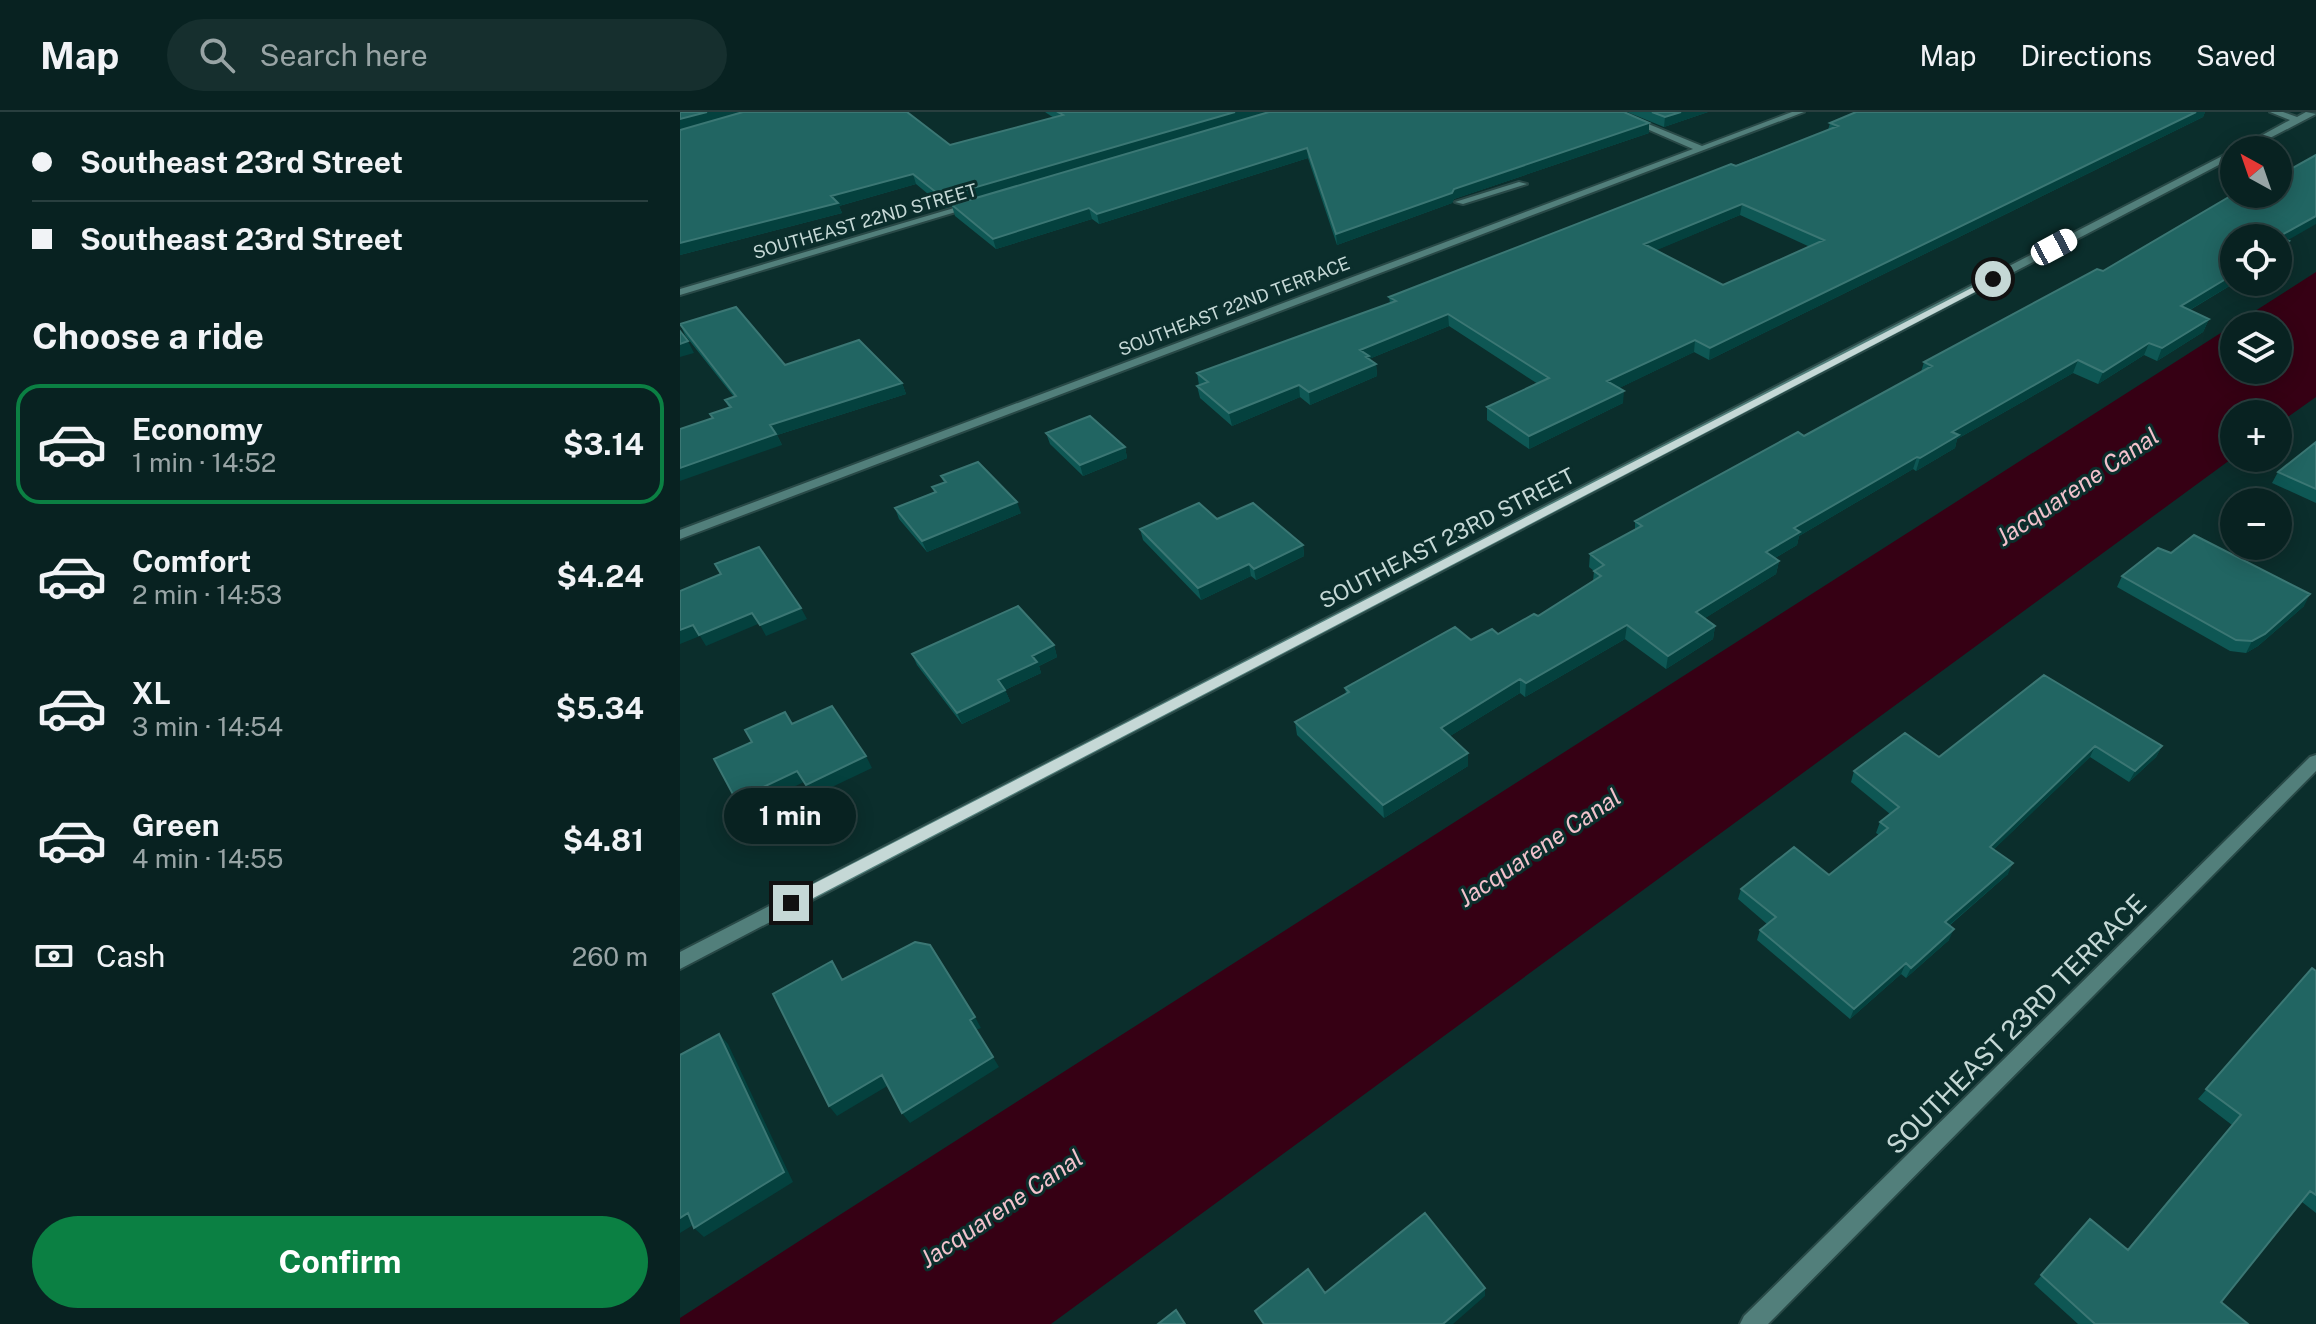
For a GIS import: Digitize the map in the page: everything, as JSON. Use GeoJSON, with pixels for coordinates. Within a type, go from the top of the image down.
{"type":"FeatureCollection","features":[{"type":"Feature","properties":{"kind":"street"},"geometry":{"type":"LineString","coordinates":[[1612,112],[1701,149]]}},
{"type":"Feature","properties":{"kind":"street","name":"SOUTHEAST 22ND TERRACE"},"geometry":{"type":"LineString","coordinates":[[680,535],[1800,112]]}},
{"type":"Feature","properties":{"kind":"street"},"geometry":{"type":"LineString","coordinates":[[2274,112],[2298,120]]}},
{"type":"Feature","properties":{"kind":"street"},"geometry":{"type":"LineString","coordinates":[[2267,136],[2313,112]]}},
{"type":"Feature","properties":{"kind":"street","name":"SOUTHEAST 23RD STREET"},"geometry":{"type":"LineString","coordinates":[[682,955],[2220,160]]}},
{"type":"Feature","properties":{"kind":"street"},"geometry":{"type":"LineString","coordinates":[[1460,202],[1522,184]]}},
{"type":"Feature","properties":{"kind":"street","name":"SOUTHEAST 22ND STREET"},"geometry":{"type":"LineString","coordinates":[[680,292],[985,202]]}},
{"type":"Feature","properties":{"kind":"street","name":"SOUTHEAST 23RD TERRACE"},"geometry":{"type":"LineString","coordinates":[[1752,1324],[2316,761]]}},
{"type":"Feature","properties":{"kind":"water","name":"Jacquarene Canal"},"geometry":{"type":"Polygon","coordinates":[[[2316,272],[2316,397],[2292,414],[2292,400],[2220,400],[2220,467],[1051,1324],[680,1324],[680,1318],[2220,333],[2220,384],[2292,384],[2292,312],[2253,312],[2278,296],[2292,296],[2292,287],[2316,272]]]}},
{"type":"Feature","properties":{"kind":"building"},"geometry":{"type":"Polygon","coordinates":[[[680,112],[707,112],[680,119],[680,112]]]}},
{"type":"Feature","properties":{"kind":"building"},"geometry":{"type":"Polygon","coordinates":[[[743,112],[907,112],[950,145],[1063,115],[1058,112],[1235,112],[942,197],[913,174],[831,196],[838,203],[680,243],[680,130],[743,112]]]}},
{"type":"Feature","properties":{"kind":"building"},"geometry":{"type":"Polygon","coordinates":[[[1269,112],[1624,112],[1649,123],[1454,189],[1452,193],[1336,234],[1307,148],[1097,214],[1089,208],[993,239],[952,205],[1269,112]]]}},
{"type":"Feature","properties":{"kind":"building"},"geometry":{"type":"Polygon","coordinates":[[[1652,112],[1681,112],[1665,117],[1652,112]]]}},
{"type":"Feature","properties":{"kind":"building"},"geometry":{"type":"Polygon","coordinates":[[[1856,112],[2196,112],[1710,348],[1695,340],[1607,381],[1624,391],[1529,436],[1487,407],[1549,378],[1448,314],[1360,350],[1376,364],[1309,392],[1299,385],[1229,413],[1197,386],[1208,382],[1197,373],[1396,301],[1389,297],[1731,164],[1736,166],[1838,126],[1830,123],[1856,112]],[[1742,204],[1644,244],[1723,285],[1824,240],[1742,204]]]}},
{"type":"Feature","properties":{"kind":"building"},"geometry":{"type":"Polygon","coordinates":[[[2316,155],[2316,216],[2292,229],[2292,224],[2220,224],[2220,282],[2181,306],[2209,319],[2162,348],[2149,343],[2103,372],[2078,360],[1952,432],[1959,435],[1794,528],[1800,532],[1766,552],[1779,561],[1696,612],[1715,626],[1668,656],[1627,625],[1526,683],[1520,679],[1441,728],[1468,753],[1383,805],[1295,722],[1349,692],[1345,688],[1455,627],[1471,640],[1492,629],[1498,634],[1534,614],[1538,616],[1601,576],[1594,571],[1604,565],[1590,554],[1642,526],[1635,521],[1798,432],[1804,436],[1932,366],[1924,362],[2097,269],[2103,271],[2220,202],[2220,208],[2292,208],[2292,168],[2316,155]]]}},
{"type":"Feature","properties":{"kind":"building"},"geometry":{"type":"Polygon","coordinates":[[[736,307],[785,365],[859,340],[902,383],[770,425],[776,434],[680,468],[680,429],[713,418],[710,414],[731,407],[725,400],[736,396],[680,324],[736,307]]]}},
{"type":"Feature","properties":{"kind":"building"},"geometry":{"type":"Polygon","coordinates":[[[680,331],[688,341],[680,344],[680,331]]]}},
{"type":"Feature","properties":{"kind":"building"},"geometry":{"type":"Polygon","coordinates":[[[1090,416],[1125,447],[1080,465],[1046,433],[1090,416]]]}},
{"type":"Feature","properties":{"kind":"building"},"geometry":{"type":"Polygon","coordinates":[[[2316,442],[2316,489],[2278,472],[2292,472],[2292,461],[2316,442]]]}},
{"type":"Feature","properties":{"kind":"building"},"geometry":{"type":"Polygon","coordinates":[[[978,462],[1017,502],[922,541],[895,508],[936,492],[932,487],[946,482],[941,476],[978,462]]]}},
{"type":"Feature","properties":{"kind":"building"},"geometry":{"type":"Polygon","coordinates":[[[1199,503],[1217,519],[1253,503],[1303,545],[1254,569],[1249,564],[1198,588],[1140,529],[1199,503]]]}},
{"type":"Feature","properties":{"kind":"building"},"geometry":{"type":"Polygon","coordinates":[[[2194,535],[2220,548],[2220,560],[2243,560],[2310,594],[2265,634],[2252,641],[2236,640],[2122,576],[2158,548],[2171,553],[2194,535]]]}},
{"type":"Feature","properties":{"kind":"building"},"geometry":{"type":"Polygon","coordinates":[[[759,547],[801,608],[760,625],[752,613],[699,635],[693,625],[680,630],[680,591],[721,574],[715,564],[759,547]]]}},
{"type":"Feature","properties":{"kind":"building"},"geometry":{"type":"Polygon","coordinates":[[[1018,606],[1054,645],[1032,656],[1037,662],[998,680],[1005,690],[957,713],[912,654],[1018,606]]]}},
{"type":"Feature","properties":{"kind":"building"},"geometry":{"type":"Polygon","coordinates":[[[2044,675],[2162,746],[2135,771],[2095,746],[1990,847],[2013,863],[1945,922],[1954,929],[1911,968],[1906,963],[1854,1009],[1760,930],[1776,917],[1741,889],[1794,847],[1829,875],[1888,828],[1880,822],[1899,807],[1854,771],[1905,733],[1939,757],[2044,675]]]}},
{"type":"Feature","properties":{"kind":"building"},"geometry":{"type":"Polygon","coordinates":[[[832,706],[866,756],[806,785],[797,771],[736,800],[714,759],[752,742],[745,730],[785,712],[792,724],[832,706]]]}},
{"type":"Feature","properties":{"kind":"building"},"geometry":{"type":"Polygon","coordinates":[[[915,942],[930,945],[975,1017],[970,1020],[993,1057],[902,1113],[882,1075],[829,1106],[773,994],[832,961],[842,980],[915,942]]]}},
{"type":"Feature","properties":{"kind":"building"},"geometry":{"type":"Polygon","coordinates":[[[2312,968],[2316,971],[2316,1195],[2310,1191],[2221,1302],[2248,1324],[2095,1324],[2041,1275],[2090,1219],[2128,1250],[2241,1115],[2206,1089],[2312,968]]]}},
{"type":"Feature","properties":{"kind":"building"},"geometry":{"type":"Polygon","coordinates":[[[719,1034],[784,1172],[694,1228],[688,1213],[680,1218],[680,1055],[719,1034]]]}},
{"type":"Feature","properties":{"kind":"building"},"geometry":{"type":"Polygon","coordinates":[[[1425,1213],[1485,1288],[1443,1324],[1264,1324],[1255,1311],[1308,1269],[1325,1293],[1425,1213]]]}},
{"type":"Feature","properties":{"kind":"building"},"geometry":{"type":"Polygon","coordinates":[[[1176,1310],[1185,1324],[1158,1324],[1176,1310]]]}},
{"type":"Feature","properties":{"kind":"route"},"geometry":{"type":"LineString","coordinates":[[791,903],[1993,279]]}}]}
